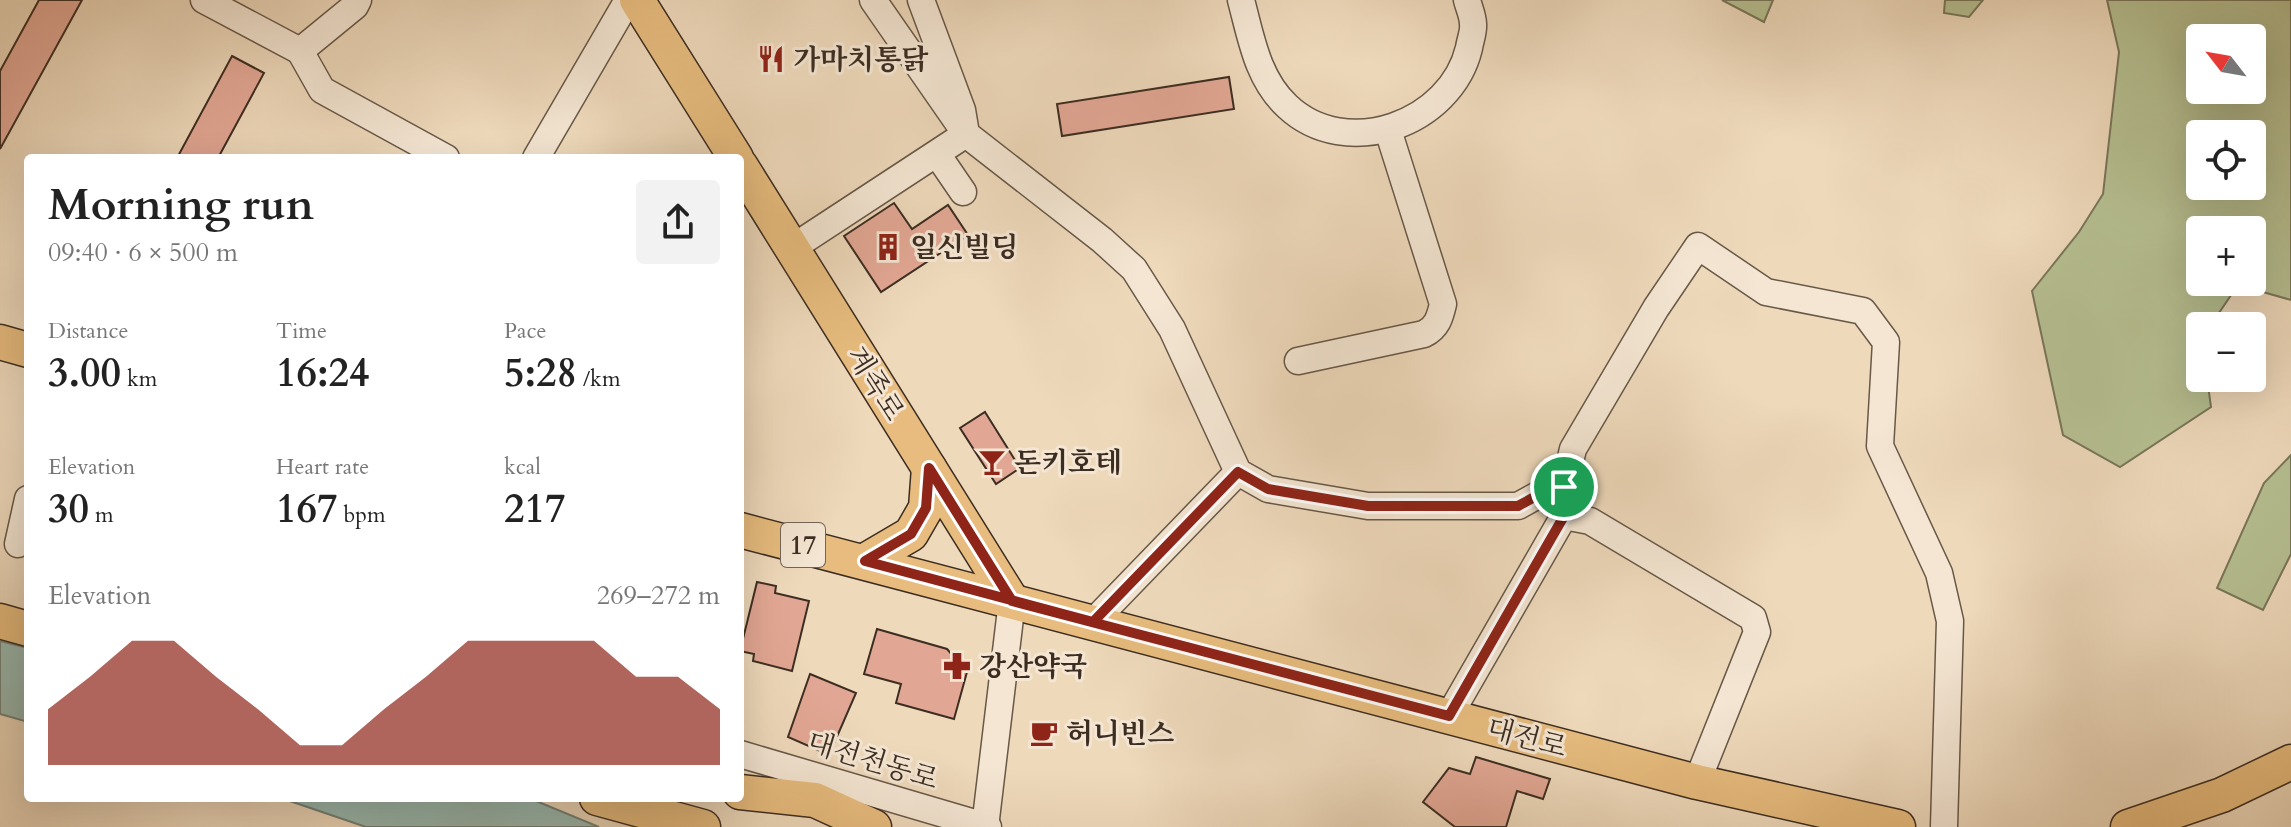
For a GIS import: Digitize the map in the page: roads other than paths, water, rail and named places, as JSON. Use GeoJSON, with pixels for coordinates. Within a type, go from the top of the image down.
{"type":"FeatureCollection","features":[{"type":"Feature","properties":{"kind":"main road"},"geometry":{"type":"LineString","coordinates":[[637,0],[733,154]]}},
{"type":"Feature","properties":{"kind":"main road","name":"계족로"},"geometry":{"type":"LineString","coordinates":[[744,171],[1012,601]]}},
{"type":"Feature","properties":{"kind":"main road"},"geometry":{"type":"LineString","coordinates":[[0,342],[24,349]]}},
{"type":"Feature","properties":{"kind":"main road"},"geometry":{"type":"LineString","coordinates":[[865,561],[911,534],[926,508],[929,468]]}},
{"type":"Feature","properties":{"kind":"main road","name":"대전로"},"geometry":{"type":"LineString","coordinates":[[744,531],[1697,782],[1898,827]]}},
{"type":"Feature","properties":{"kind":"main road"},"geometry":{"type":"LineString","coordinates":[[0,621],[24,628]]}},
{"type":"Feature","properties":{"kind":"main road"},"geometry":{"type":"LineString","coordinates":[[2128,827],[2222,795],[2291,762]]}},
{"type":"Feature","properties":{"kind":"main road"},"geometry":{"type":"LineString","coordinates":[[744,792],[818,788],[874,827]]}},
{"type":"Feature","properties":{"kind":"main road"},"geometry":{"type":"LineString","coordinates":[[612,802],[703,827]]}},
{"type":"Feature","properties":{"kind":"street"},"geometry":{"type":"LineString","coordinates":[[204,0],[300,51],[322,90],[439,154]]}},
{"type":"Feature","properties":{"kind":"street"},"geometry":{"type":"LineString","coordinates":[[300,51],[355,6],[358,0]]}},
{"type":"Feature","properties":{"kind":"street"},"geometry":{"type":"LineString","coordinates":[[538,154],[628,0]]}},
{"type":"Feature","properties":{"kind":"street"},"geometry":{"type":"LineString","coordinates":[[873,0],[966,134],[1102,240],[1134,269],[1172,329],[1238,472],[1268,489],[1368,506],[1518,506],[1547,490],[1564,487]]}},
{"type":"Feature","properties":{"kind":"street"},"geometry":{"type":"LineString","coordinates":[[921,0],[962,110],[966,134]]}},
{"type":"Feature","properties":{"kind":"street"},"geometry":{"type":"LineString","coordinates":[[1241,0],[1262,71],[1288,107],[1318,126],[1353,134],[1388,130],[1419,115],[1443,97],[1464,66],[1474,26],[1467,0]]}},
{"type":"Feature","properties":{"kind":"street"},"geometry":{"type":"LineString","coordinates":[[1298,361],[1424,334],[1433,330],[1440,316],[1443,304],[1388,130]]}},
{"type":"Feature","properties":{"kind":"street"},"geometry":{"type":"LineString","coordinates":[[792,248],[966,134]]}},
{"type":"Feature","properties":{"kind":"street"},"geometry":{"type":"LineString","coordinates":[[937,154],[963,192]]}},
{"type":"Feature","properties":{"kind":"street"},"geometry":{"type":"LineString","coordinates":[[1449,716],[1564,516],[1564,487],[1573,449],[1656,308],[1698,246],[1766,292],[1863,311],[1886,342],[1880,446],[1939,573],[1950,621],[1944,827]]}},
{"type":"Feature","properties":{"kind":"street"},"geometry":{"type":"LineString","coordinates":[[1093,622],[1238,472]]}},
{"type":"Feature","properties":{"kind":"street"},"geometry":{"type":"LineString","coordinates":[[15,543],[24,513]]}},
{"type":"Feature","properties":{"kind":"street"},"geometry":{"type":"LineString","coordinates":[[1564,516],[1590,521],[1753,618],[1757,632],[1697,782]]}},
{"type":"Feature","properties":{"kind":"street"},"geometry":{"type":"LineString","coordinates":[[986,827],[1012,601]]}},
{"type":"Feature","properties":{"kind":"street","name":"대전천동로"},"geometry":{"type":"LineString","coordinates":[[744,756],[818,788],[986,827]]}},
{"type":"Feature","properties":{"kind":"water"},"geometry":{"type":"Polygon","coordinates":[[[0,641],[24,647],[24,721],[0,714],[0,641]]]}},
{"type":"Feature","properties":{"kind":"water"},"geometry":{"type":"Polygon","coordinates":[[[293,802],[539,802],[599,827],[366,827],[293,802]]]}},
{"type":"Feature","properties":{"kind":"place","name":"가마치통닭"},"geometry":{"type":"Point","coordinates":[771,59]}},
{"type":"Feature","properties":{"kind":"place","name":"일신빌딩"},"geometry":{"type":"Point","coordinates":[888,247]}},
{"type":"Feature","properties":{"kind":"place","name":"돈키호테"},"geometry":{"type":"Point","coordinates":[992,462]}},
{"type":"Feature","properties":{"kind":"place","name":"강산약국"},"geometry":{"type":"Point","coordinates":[957,666]}},
{"type":"Feature","properties":{"kind":"place","name":"허니빈스"},"geometry":{"type":"Point","coordinates":[1044,733]}}]}
